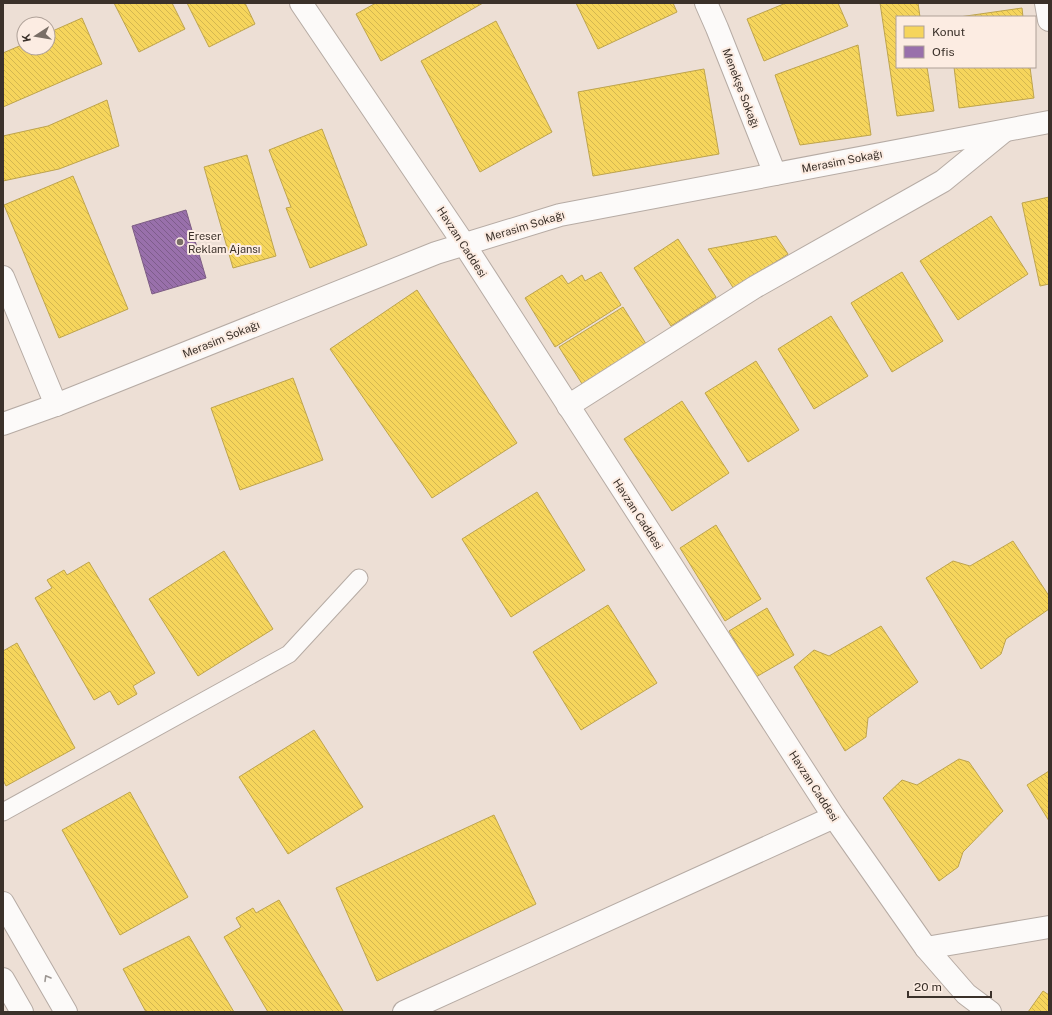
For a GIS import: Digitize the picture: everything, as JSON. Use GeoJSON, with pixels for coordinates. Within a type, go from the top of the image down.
{"type":"FeatureCollection","features":[{"type":"Feature","properties":{"kind":"street","name":"Havzan Caddesi"},"geometry":{"type":"LineString","coordinates":[[301,3],[464,244],[834,817],[926,948],[966,994],[990,1012]]}},
{"type":"Feature","properties":{"kind":"street","name":"Menekşe Sokağı"},"geometry":{"type":"LineString","coordinates":[[706,3],[775,174]]}},
{"type":"Feature","properties":{"kind":"street"},"geometry":{"type":"LineString","coordinates":[[1046,3],[1049,20]]}},
{"type":"Feature","properties":{"kind":"street","name":"Merasim Sokağı"},"geometry":{"type":"LineString","coordinates":[[3,424],[56,405],[436,253],[560,214],[1049,122]]}},
{"type":"Feature","properties":{"kind":"street"},"geometry":{"type":"LineString","coordinates":[[568,406],[755,288],[943,181],[1005,131]]}},
{"type":"Feature","properties":{"kind":"street"},"geometry":{"type":"LineString","coordinates":[[3,277],[56,405]]}},
{"type":"Feature","properties":{"kind":"street"},"geometry":{"type":"LineString","coordinates":[[404,1012],[834,817]]}},
{"type":"Feature","properties":{"kind":"street"},"geometry":{"type":"LineString","coordinates":[[3,903],[66,1012]]}},
{"type":"Feature","properties":{"kind":"street"},"geometry":{"type":"LineString","coordinates":[[926,948],[1049,927]]}},
{"type":"Feature","properties":{"kind":"street"},"geometry":{"type":"LineString","coordinates":[[3,979],[22,1012]]}},
{"type":"Feature","properties":{"kind":"lane"},"geometry":{"type":"LineString","coordinates":[[3,812],[289,654],[359,578]]}},
{"type":"Feature","properties":{"kind":"building: Konut"},"geometry":{"type":"Polygon","coordinates":[[[114,3],[172,3],[185,29],[139,52],[114,3]]]}},
{"type":"Feature","properties":{"kind":"building: Konut"},"geometry":{"type":"Polygon","coordinates":[[[187,3],[245,3],[255,24],[209,47],[187,3]]]}},
{"type":"Feature","properties":{"kind":"building: Konut"},"geometry":{"type":"Polygon","coordinates":[[[376,3],[483,3],[381,61],[356,14],[376,3]]]}},
{"type":"Feature","properties":{"kind":"building: Konut"},"geometry":{"type":"Polygon","coordinates":[[[576,3],[673,3],[677,12],[598,49],[576,3]]]}},
{"type":"Feature","properties":{"kind":"building: Konut"},"geometry":{"type":"Polygon","coordinates":[[[786,3],[838,3],[848,26],[764,61],[747,19],[786,3]]]}},
{"type":"Feature","properties":{"kind":"building: Konut"},"geometry":{"type":"Polygon","coordinates":[[[880,3],[918,3],[920,16],[896,16],[896,68],[927,68],[934,111],[897,116],[880,3]]]}},
{"type":"Feature","properties":{"kind":"building: Konut"},"geometry":{"type":"Polygon","coordinates":[[[1022,8],[1023,16],[966,16],[1022,8]]]}},
{"type":"Feature","properties":{"kind":"building: Konut"},"geometry":{"type":"Polygon","coordinates":[[[82,18],[102,64],[3,107],[3,53],[16,47],[16,56],[56,56],[56,29],[82,18]]]}},
{"type":"Feature","properties":{"kind":"building: Konut"},"geometry":{"type":"Polygon","coordinates":[[[496,21],[552,132],[480,172],[421,61],[496,21]]]}},
{"type":"Feature","properties":{"kind":"building: Konut"},"geometry":{"type":"Polygon","coordinates":[[[858,45],[871,135],[800,145],[775,75],[858,45]]]}},
{"type":"Feature","properties":{"kind":"building: Konut"},"geometry":{"type":"Polygon","coordinates":[[[954,68],[1030,68],[1034,98],[959,108],[954,68]]]}},
{"type":"Feature","properties":{"kind":"building: Konut"},"geometry":{"type":"Polygon","coordinates":[[[704,69],[719,154],[593,176],[578,92],[704,69]]]}},
{"type":"Feature","properties":{"kind":"building: Konut"},"geometry":{"type":"Polygon","coordinates":[[[107,100],[119,146],[59,169],[3,181],[3,136],[48,126],[107,100]]]}},
{"type":"Feature","properties":{"kind":"building: Konut"},"geometry":{"type":"Polygon","coordinates":[[[322,129],[367,245],[310,268],[286,208],[291,207],[269,150],[322,129]]]}},
{"type":"Feature","properties":{"kind":"building: Konut"},"geometry":{"type":"Polygon","coordinates":[[[247,155],[276,256],[233,268],[204,167],[247,155]]]}},
{"type":"Feature","properties":{"kind":"building: Konut"},"geometry":{"type":"Polygon","coordinates":[[[73,176],[128,309],[59,338],[4,205],[73,176]]]}},
{"type":"Feature","properties":{"kind":"building: Konut"},"geometry":{"type":"Polygon","coordinates":[[[1049,197],[1049,284],[1040,286],[1022,203],[1049,197]]]}},
{"type":"Feature","properties":{"kind":"building: Konut"},"geometry":{"type":"Polygon","coordinates":[[[991,216],[1028,274],[958,320],[920,261],[991,216]]]}},
{"type":"Feature","properties":{"kind":"building: Konut"},"geometry":{"type":"Polygon","coordinates":[[[776,236],[788,254],[734,289],[708,249],[776,236]]]}},
{"type":"Feature","properties":{"kind":"building: Konut"},"geometry":{"type":"Polygon","coordinates":[[[678,239],[716,297],[671,326],[634,268],[678,239]]]}},
{"type":"Feature","properties":{"kind":"building: Konut"},"geometry":{"type":"Polygon","coordinates":[[[601,272],[621,305],[555,347],[525,298],[562,275],[568,284],[582,275],[585,281],[601,272]]]}},
{"type":"Feature","properties":{"kind":"building: Konut"},"geometry":{"type":"Polygon","coordinates":[[[902,272],[943,341],[892,372],[851,303],[902,272]]]}},
{"type":"Feature","properties":{"kind":"building: Konut"},"geometry":{"type":"Polygon","coordinates":[[[417,290],[517,443],[432,498],[330,349],[417,290]]]}},
{"type":"Feature","properties":{"kind":"building: Konut"},"geometry":{"type":"Polygon","coordinates":[[[623,307],[648,347],[584,387],[559,347],[623,307]]]}},
{"type":"Feature","properties":{"kind":"building: Konut"},"geometry":{"type":"Polygon","coordinates":[[[831,316],[868,376],[814,409],[778,349],[831,316]]]}},
{"type":"Feature","properties":{"kind":"building: Konut"},"geometry":{"type":"Polygon","coordinates":[[[756,361],[799,430],[748,462],[705,393],[756,361]]]}},
{"type":"Feature","properties":{"kind":"building: Konut"},"geometry":{"type":"Polygon","coordinates":[[[293,378],[323,460],[240,490],[211,408],[293,378]]]}},
{"type":"Feature","properties":{"kind":"building: Konut"},"geometry":{"type":"Polygon","coordinates":[[[682,401],[729,473],[672,511],[624,439],[682,401]]]}},
{"type":"Feature","properties":{"kind":"building: Konut"},"geometry":{"type":"Polygon","coordinates":[[[537,492],[585,570],[511,617],[462,539],[537,492]]]}},
{"type":"Feature","properties":{"kind":"building: Konut"},"geometry":{"type":"Polygon","coordinates":[[[716,525],[761,599],[725,621],[680,548],[716,525]]]}},
{"type":"Feature","properties":{"kind":"building: Konut"},"geometry":{"type":"Polygon","coordinates":[[[1013,541],[1049,596],[1049,609],[1006,639],[1001,654],[981,669],[926,578],[953,561],[970,566],[1013,541]]]}},
{"type":"Feature","properties":{"kind":"building: Konut"},"geometry":{"type":"Polygon","coordinates":[[[224,551],[273,629],[198,676],[149,599],[224,551]]]}},
{"type":"Feature","properties":{"kind":"building: Konut"},"geometry":{"type":"Polygon","coordinates":[[[89,562],[155,673],[133,686],[137,694],[118,705],[110,691],[94,700],[35,598],[52,588],[47,580],[64,570],[67,575],[89,562]]]}},
{"type":"Feature","properties":{"kind":"building: Konut"},"geometry":{"type":"Polygon","coordinates":[[[608,605],[657,683],[581,730],[533,652],[608,605]]]}},
{"type":"Feature","properties":{"kind":"building: Konut"},"geometry":{"type":"Polygon","coordinates":[[[767,608],[794,655],[756,677],[729,631],[767,608]]]}},
{"type":"Feature","properties":{"kind":"building: Konut"},"geometry":{"type":"Polygon","coordinates":[[[881,626],[918,682],[868,718],[866,737],[845,751],[794,667],[814,650],[829,656],[881,626]]]}},
{"type":"Feature","properties":{"kind":"building: Konut"},"geometry":{"type":"Polygon","coordinates":[[[17,643],[75,748],[6,786],[3,780],[3,651],[17,643]]]}},
{"type":"Feature","properties":{"kind":"building: Konut"},"geometry":{"type":"Polygon","coordinates":[[[314,730],[363,807],[288,854],[239,777],[314,730]]]}},
{"type":"Feature","properties":{"kind":"building: Konut"},"geometry":{"type":"Polygon","coordinates":[[[959,759],[969,762],[1003,811],[963,852],[958,867],[939,881],[883,798],[902,780],[917,785],[959,759]]]}},
{"type":"Feature","properties":{"kind":"building: Konut"},"geometry":{"type":"Polygon","coordinates":[[[1049,771],[1049,821],[1027,785],[1049,771]]]}},
{"type":"Feature","properties":{"kind":"building: Konut"},"geometry":{"type":"Polygon","coordinates":[[[130,792],[188,897],[120,935],[62,830],[130,792]]]}},
{"type":"Feature","properties":{"kind":"building: Konut"},"geometry":{"type":"Polygon","coordinates":[[[494,815],[536,904],[377,981],[336,888],[494,815]]]}},
{"type":"Feature","properties":{"kind":"building: Konut"},"geometry":{"type":"Polygon","coordinates":[[[279,900],[343,1011],[342,1012],[268,1012],[224,937],[241,927],[236,918],[253,908],[256,913],[279,900]]]}},
{"type":"Feature","properties":{"kind":"building: Konut"},"geometry":{"type":"Polygon","coordinates":[[[189,936],[234,1012],[146,1012],[123,969],[189,936]]]}},
{"type":"Feature","properties":{"kind":"building: Konut"},"geometry":{"type":"Polygon","coordinates":[[[1043,991],[1049,995],[1049,1012],[1028,1012],[1043,991]]]}},
{"type":"Feature","properties":{"kind":"building: Ofis"},"geometry":{"type":"Polygon","coordinates":[[[186,210],[206,278],[152,294],[132,226],[186,210]]]}},
{"type":"Feature","properties":{"kind":"place","name":"Ereser Reklam Ajansı"},"geometry":{"type":"Point","coordinates":[180,242]}}]}
